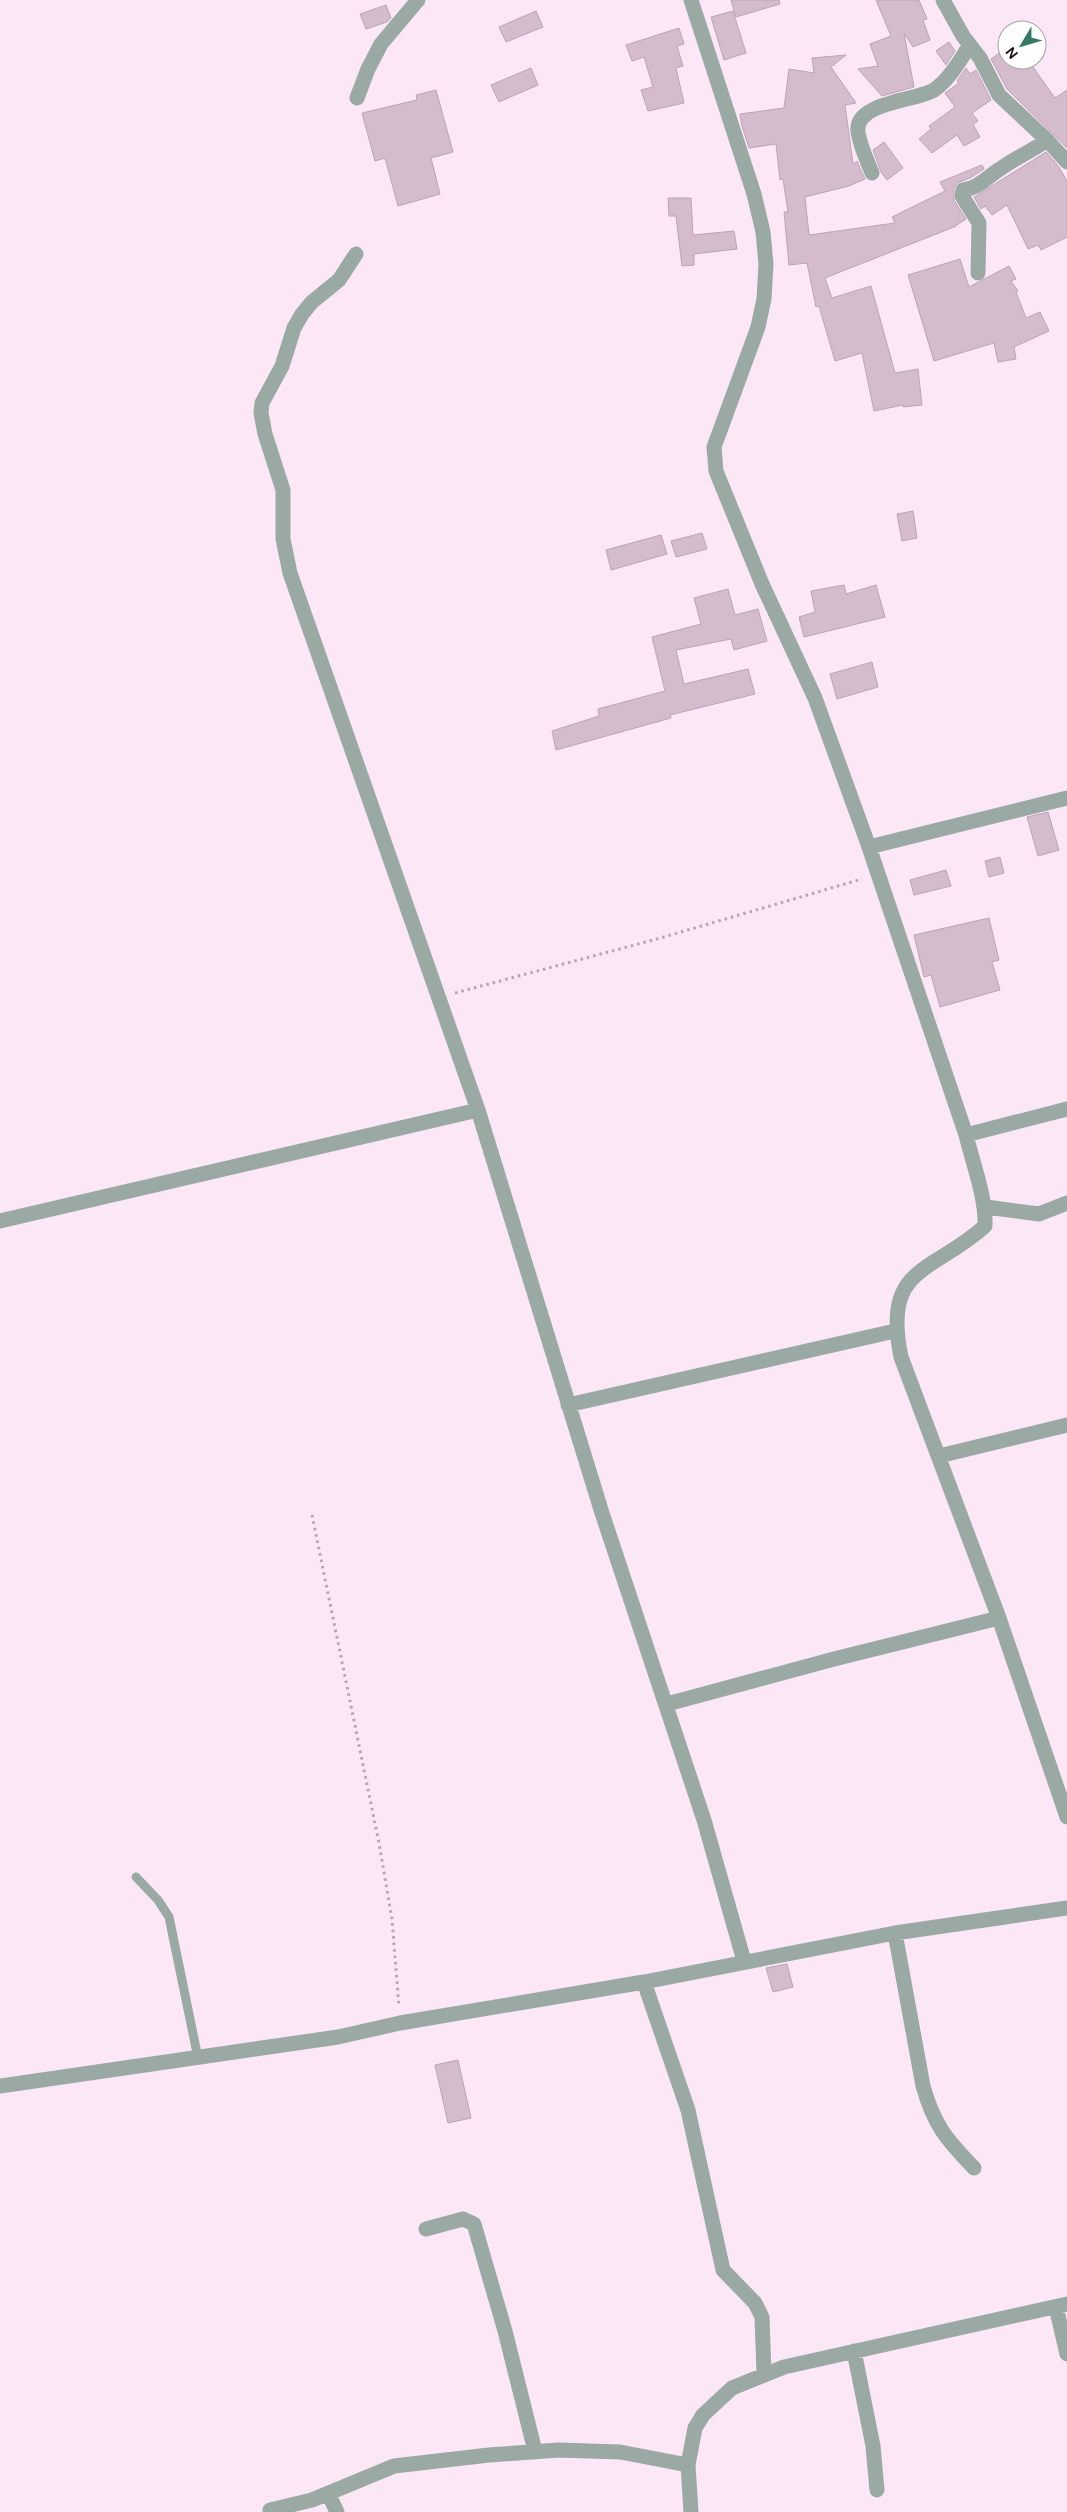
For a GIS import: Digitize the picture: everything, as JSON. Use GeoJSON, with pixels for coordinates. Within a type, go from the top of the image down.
{"type":"FeatureCollection","features":[{"type":"Feature","properties":{"kind":"street"},"geometry":{"type":"LineString","coordinates":[[357,98],[380,44],[418,0]]}},
{"type":"Feature","properties":{"kind":"street"},"geometry":{"type":"LineString","coordinates":[[691,0],[754,194],[763,232],[766,264],[764,299],[758,327],[718,432],[714,460],[723,489],[762,584],[814,698],[869,847],[966,1135],[977,1184],[986,1207],[985,1226],[974,1236],[928,1265],[911,1280],[900,1295],[896,1313],[896,1331],[901,1357],[999,1618],[1067,1817]]}},
{"type":"Feature","properties":{"kind":"street"},"geometry":{"type":"LineString","coordinates":[[943,0],[980,58],[999,95],[1047,140],[1067,162]]}},
{"type":"Feature","properties":{"kind":"street"},"geometry":{"type":"LineString","coordinates":[[872,172],[860,141],[858,127],[860,121],[873,110],[882,106],[933,90],[951,72],[970,44]]}},
{"type":"Feature","properties":{"kind":"street"},"geometry":{"type":"LineString","coordinates":[[978,272],[979,223],[962,196],[963,190],[974,188],[1001,168],[1030,153],[1047,140]]}},
{"type":"Feature","properties":{"kind":"street"},"geometry":{"type":"LineString","coordinates":[[356,254],[340,280],[312,302],[302,314],[294,328],[282,366],[262,403],[261,413],[265,434],[283,490],[285,504],[283,539],[290,573],[371,799],[401,893],[478,1110],[568,1405],[704,1820],[744,1961]]}},
{"type":"Feature","properties":{"kind":"street"},"geometry":{"type":"LineString","coordinates":[[869,847],[1067,798]]}},
{"type":"Feature","properties":{"kind":"street"},"geometry":{"type":"LineString","coordinates":[[966,1135],[1067,1108]]}},
{"type":"Feature","properties":{"kind":"street"},"geometry":{"type":"LineString","coordinates":[[0,1221],[478,1110]]}},
{"type":"Feature","properties":{"kind":"street"},"geometry":{"type":"LineString","coordinates":[[986,1207],[1039,1214],[1067,1203]]}},
{"type":"Feature","properties":{"kind":"street"},"geometry":{"type":"LineString","coordinates":[[568,1405],[896,1331]]}},
{"type":"Feature","properties":{"kind":"street"},"geometry":{"type":"LineString","coordinates":[[939,1456],[1067,1425]]}},
{"type":"Feature","properties":{"kind":"street"},"geometry":{"type":"LineString","coordinates":[[666,1704],[834,1658],[999,1618]]}},
{"type":"Feature","properties":{"kind":"street"},"geometry":{"type":"LineString","coordinates":[[0,2086],[338,2037],[400,2023],[644,1982],[895,1933],[1067,1908]]}},
{"type":"Feature","properties":{"kind":"street"},"geometry":{"type":"LineString","coordinates":[[895,1933],[928,2106],[936,2124],[946,2139],[974,2168]]}},
{"type":"Feature","properties":{"kind":"street"},"geometry":{"type":"LineString","coordinates":[[644,1982],[688,2110],[723,2270],[755,2303],[762,2317],[764,2374]]}},
{"type":"Feature","properties":{"kind":"street"},"geometry":{"type":"LineString","coordinates":[[426,2229],[463,2219],[474,2224],[503,2322],[535,2451]]}},
{"type":"Feature","properties":{"kind":"street"},"geometry":{"type":"LineString","coordinates":[[691,2512],[688,2465],[693,2437],[703,2415],[732,2388],[764,2374],[784,2367],[1061,2306],[1067,2354]]}},
{"type":"Feature","properties":{"kind":"street"},"geometry":{"type":"LineString","coordinates":[[854,2351],[873,2446],[877,2490]]}},
{"type":"Feature","properties":{"kind":"street"},"geometry":{"type":"LineString","coordinates":[[270,2510],[328,2494],[394,2466],[535,2451],[620,2452],[688,2465]]}},
{"type":"Feature","properties":{"kind":"street"},"geometry":{"type":"LineString","coordinates":[[328,2494],[337,2512]]}},
{"type":"Feature","properties":{"kind":"lane"},"geometry":{"type":"LineString","coordinates":[[136,1877],[158,1900],[168,1917],[198,2058]]}},
{"type":"Feature","properties":{"kind":"path"},"geometry":{"type":"LineString","coordinates":[[439,998],[676,934],[877,874]]}},
{"type":"Feature","properties":{"kind":"path"},"geometry":{"type":"LineString","coordinates":[[312,1516],[379,1843],[392,1919],[400,2023]]}},
{"type":"Feature","properties":{"kind":"building"},"geometry":{"type":"Polygon","coordinates":[[[731,0],[779,0],[780,4],[736,17],[731,0]]]}},
{"type":"Feature","properties":{"kind":"building"},"geometry":{"type":"Polygon","coordinates":[[[876,0],[919,0],[927,19],[923,20],[930,40],[913,47],[904,33],[914,87],[882,96],[858,69],[878,66],[870,44],[891,36],[876,0]]]}},
{"type":"Feature","properties":{"kind":"building"},"geometry":{"type":"Polygon","coordinates":[[[386,5],[391,18],[387,22],[366,29],[360,14],[386,5]]]}},
{"type":"Feature","properties":{"kind":"building"},"geometry":{"type":"Polygon","coordinates":[[[536,11],[543,27],[506,42],[499,27],[536,11]]]}},
{"type":"Feature","properties":{"kind":"building"},"geometry":{"type":"Polygon","coordinates":[[[733,11],[746,53],[724,60],[711,17],[733,11]]]}},
{"type":"Feature","properties":{"kind":"building"},"geometry":{"type":"Polygon","coordinates":[[[679,28],[684,44],[677,46],[683,66],[676,68],[684,103],[648,111],[641,90],[653,87],[644,57],[632,61],[626,45],[679,28]]]}},
{"type":"Feature","properties":{"kind":"building"},"geometry":{"type":"Polygon","coordinates":[[[949,42],[955,51],[946,65],[936,51],[949,42]]]}},
{"type":"Feature","properties":{"kind":"building"},"geometry":{"type":"Polygon","coordinates":[[[846,55],[831,67],[856,103],[845,105],[853,164],[857,161],[865,179],[849,186],[805,197],[809,235],[895,223],[892,217],[945,191],[940,182],[982,165],[984,169],[970,178],[957,183],[954,188],[954,200],[966,219],[954,227],[825,278],[832,298],[871,286],[895,373],[918,369],[922,405],[903,407],[903,405],[874,411],[862,353],[835,361],[819,306],[816,307],[807,263],[789,265],[784,212],[788,212],[783,179],[780,180],[776,144],[749,148],[742,126],[740,114],[784,108],[789,69],[814,73],[812,58],[846,55]]]}},
{"type":"Feature","properties":{"kind":"building"},"geometry":{"type":"Polygon","coordinates":[[[997,55],[997,70],[1035,70],[1055,98],[1067,90],[1067,148],[1007,89],[991,59],[997,55]]]}},
{"type":"Feature","properties":{"kind":"building"},"geometry":{"type":"Polygon","coordinates":[[[531,68],[538,85],[499,102],[491,85],[531,68]]]}},
{"type":"Feature","properties":{"kind":"building"},"geometry":{"type":"Polygon","coordinates":[[[966,68],[970,74],[976,70],[991,100],[972,113],[978,121],[973,124],[980,137],[964,146],[957,135],[932,153],[919,139],[931,129],[929,126],[955,107],[945,93],[959,83],[957,81],[966,68]]]}},
{"type":"Feature","properties":{"kind":"building"},"geometry":{"type":"Polygon","coordinates":[[[436,90],[453,152],[431,158],[440,194],[398,206],[385,158],[375,161],[362,113],[417,100],[416,95],[436,90]]]}},
{"type":"Feature","properties":{"kind":"building"},"geometry":{"type":"Polygon","coordinates":[[[884,142],[903,168],[887,180],[881,172],[873,150],[884,142]]]}},
{"type":"Feature","properties":{"kind":"building"},"geometry":{"type":"Polygon","coordinates":[[[1046,152],[1059,167],[1067,181],[1067,237],[1041,250],[1038,245],[1028,249],[1007,205],[992,215],[985,206],[981,209],[974,197],[1046,152]]]}},
{"type":"Feature","properties":{"kind":"building"},"geometry":{"type":"Polygon","coordinates":[[[668,198],[691,198],[693,235],[734,231],[737,249],[694,254],[694,265],[682,266],[676,216],[669,216],[668,198]]]}},
{"type":"Feature","properties":{"kind":"building"},"geometry":{"type":"Polygon","coordinates":[[[960,259],[969,287],[1009,266],[1016,279],[1011,281],[1018,291],[1016,292],[1026,318],[1040,312],[1049,331],[1014,347],[1016,359],[998,362],[994,343],[934,361],[908,275],[960,259]]]}},
{"type":"Feature","properties":{"kind":"building"},"geometry":{"type":"Polygon","coordinates":[[[913,511],[917,538],[902,541],[897,514],[913,511]]]}},
{"type":"Feature","properties":{"kind":"building"},"geometry":{"type":"Polygon","coordinates":[[[702,533],[707,549],[676,557],[671,541],[702,533]]]}},
{"type":"Feature","properties":{"kind":"building"},"geometry":{"type":"Polygon","coordinates":[[[661,535],[667,554],[611,570],[606,550],[661,535]]]}},
{"type":"Feature","properties":{"kind":"building"},"geometry":{"type":"Polygon","coordinates":[[[844,585],[846,594],[876,585],[885,617],[804,637],[799,617],[815,612],[811,591],[844,585]]]}},
{"type":"Feature","properties":{"kind":"building"},"geometry":{"type":"Polygon","coordinates":[[[728,589],[735,615],[758,609],[767,641],[734,650],[731,639],[676,650],[684,684],[748,669],[755,694],[670,715],[671,718],[556,750],[552,731],[599,716],[598,709],[665,691],[652,637],[701,624],[694,598],[728,589]]]}},
{"type":"Feature","properties":{"kind":"building"},"geometry":{"type":"Polygon","coordinates":[[[872,662],[878,687],[837,699],[830,674],[872,662]]]}},
{"type":"Feature","properties":{"kind":"building"},"geometry":{"type":"Polygon","coordinates":[[[1048,812],[1059,850],[1038,856],[1027,817],[1048,812]]]}},
{"type":"Feature","properties":{"kind":"building"},"geometry":{"type":"Polygon","coordinates":[[[1000,857],[1004,873],[989,877],[985,861],[1000,857]]]}},
{"type":"Feature","properties":{"kind":"building"},"geometry":{"type":"Polygon","coordinates":[[[946,870],[951,886],[914,895],[910,880],[946,870]]]}},
{"type":"Feature","properties":{"kind":"building"},"geometry":{"type":"Polygon","coordinates":[[[989,918],[999,960],[992,962],[1000,990],[940,1007],[931,975],[924,977],[914,935],[989,918]]]}},
{"type":"Feature","properties":{"kind":"building"},"geometry":{"type":"Polygon","coordinates":[[[787,1964],[793,1987],[773,1992],[766,1968],[787,1964]]]}},
{"type":"Feature","properties":{"kind":"building"},"geometry":{"type":"Polygon","coordinates":[[[458,2060],[471,2118],[448,2123],[435,2065],[458,2060]]]}}]}
